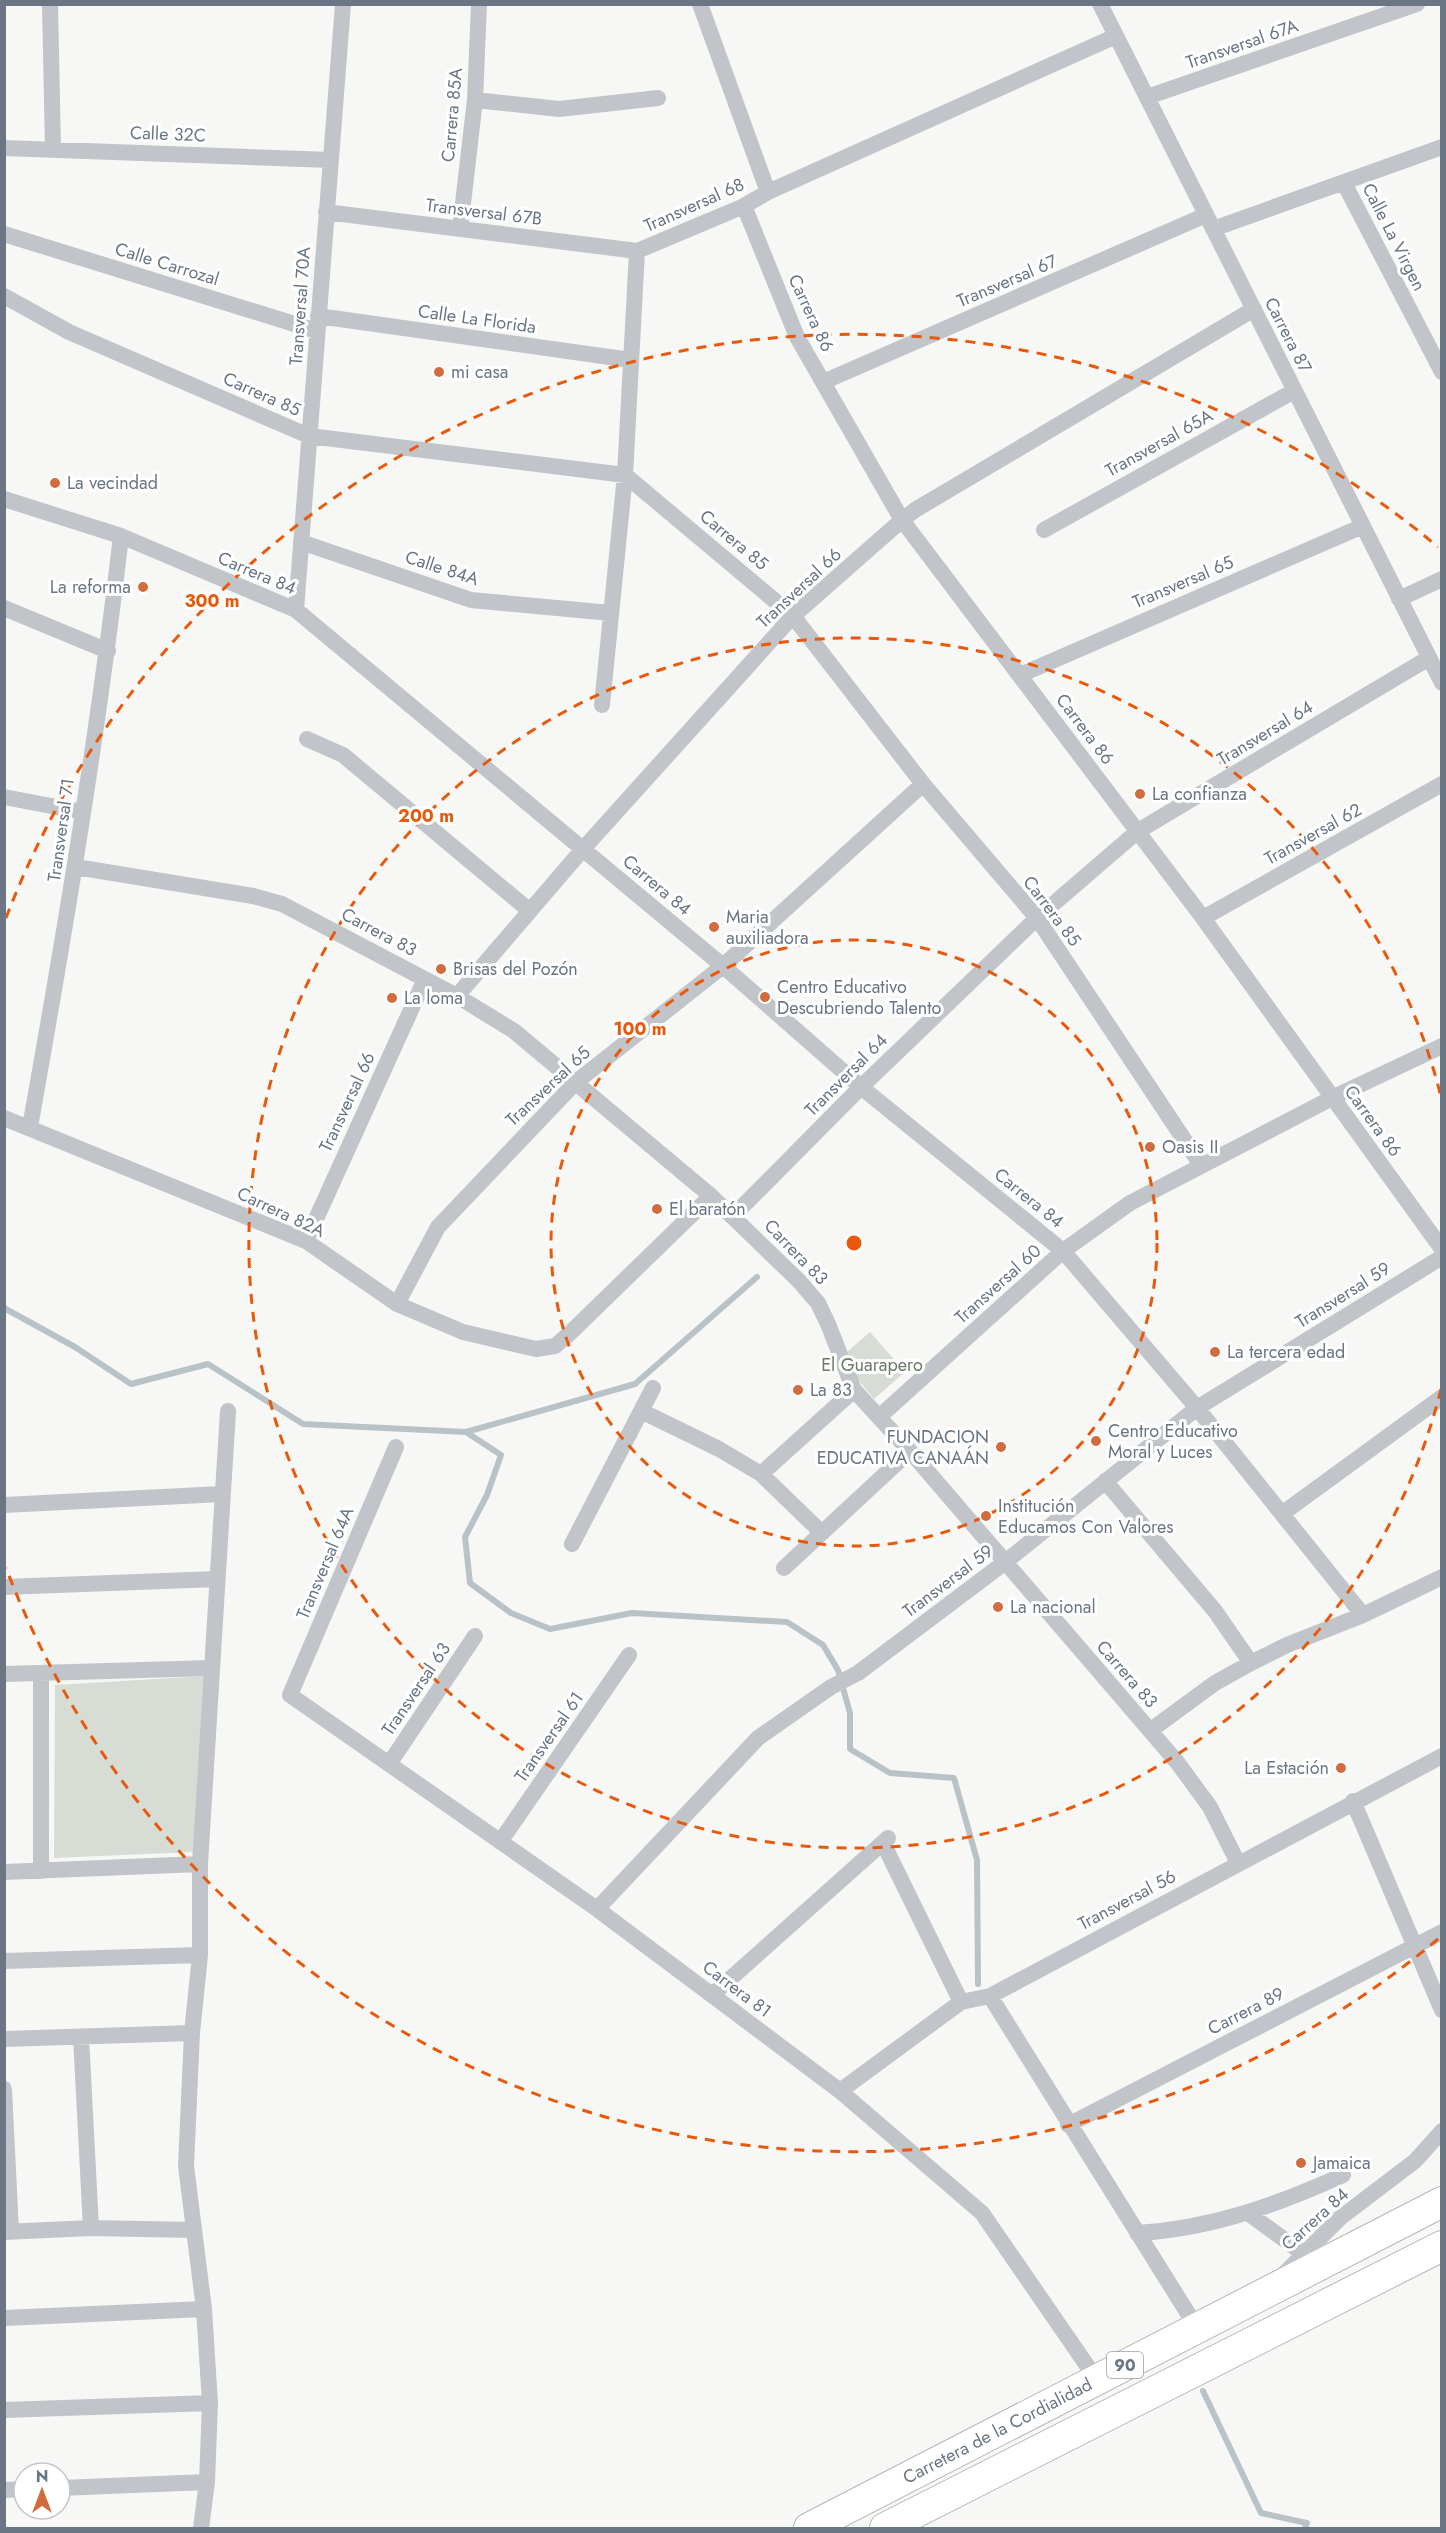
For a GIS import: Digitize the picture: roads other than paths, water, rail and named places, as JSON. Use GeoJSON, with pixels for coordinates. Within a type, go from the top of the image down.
{"type":"FeatureCollection","features":[{"type":"Feature","properties":{"kind":"highway","name":"Carretera de la Cordialidad"},"geometry":{"type":"LineString","coordinates":[[809,2529],[1271,2288],[1442,2202]]}},
{"type":"Feature","properties":{"kind":"highway","name":"Carretera de la Cordialidad"},"geometry":{"type":"LineString","coordinates":[[885,2529],[1442,2247]]}},
{"type":"Feature","properties":{"kind":"street"},"geometry":{"type":"LineString","coordinates":[[50,4],[53,150]]}},
{"type":"Feature","properties":{"kind":"street","name":"Transversal 70A"},"geometry":{"type":"LineString","coordinates":[[296,610],[343,4]]}},
{"type":"Feature","properties":{"kind":"street","name":"Carrera 85A"},"geometry":{"type":"LineString","coordinates":[[460,229],[475,100],[479,4]]}},
{"type":"Feature","properties":{"kind":"street"},"geometry":{"type":"LineString","coordinates":[[700,4],[768,192]]}},
{"type":"Feature","properties":{"kind":"street","name":"Carrera 87"},"geometry":{"type":"LineString","coordinates":[[1100,4],[1442,683]]}},
{"type":"Feature","properties":{"kind":"street","name":"Transversal 67A"},"geometry":{"type":"LineString","coordinates":[[1147,97],[1417,4]]}},
{"type":"Feature","properties":{"kind":"street","name":"Transversal 68"},"geometry":{"type":"LineString","coordinates":[[602,705],[625,475],[637,251],[744,206],[768,192],[1116,36]]}},
{"type":"Feature","properties":{"kind":"street"},"geometry":{"type":"LineString","coordinates":[[475,100],[559,109],[658,98]]}},
{"type":"Feature","properties":{"kind":"street","name":"Transversal 67"},"geometry":{"type":"LineString","coordinates":[[823,382],[1210,222],[1344,183],[1442,147]]}},
{"type":"Feature","properties":{"kind":"street","name":"Calle 32C"},"geometry":{"type":"LineString","coordinates":[[4,148],[330,160]]}},
{"type":"Feature","properties":{"kind":"street","name":"Calle La Virgen"},"geometry":{"type":"LineString","coordinates":[[1344,183],[1442,372]]}},
{"type":"Feature","properties":{"kind":"street","name":"Carrera 86"},"geometry":{"type":"LineString","coordinates":[[744,206],[797,337],[902,520],[1203,918],[1442,1249]]}},
{"type":"Feature","properties":{"kind":"street","name":"Transversal 67B"},"geometry":{"type":"LineString","coordinates":[[326,212],[637,251]]}},
{"type":"Feature","properties":{"kind":"street","name":"Calle Carrozal"},"geometry":{"type":"LineString","coordinates":[[4,234],[318,324]]}},
{"type":"Feature","properties":{"kind":"street","name":"Carrera 85"},"geometry":{"type":"LineString","coordinates":[[4,296],[69,332],[309,436],[625,475],[793,616],[923,784],[1037,918],[1201,1165]]}},
{"type":"Feature","properties":{"kind":"street","name":"Transversal 66"},"geometry":{"type":"LineString","coordinates":[[457,996],[583,849],[793,616],[902,520],[915,510],[1254,309]]}},
{"type":"Feature","properties":{"kind":"street","name":"Calle La Florida"},"geometry":{"type":"LineString","coordinates":[[318,324],[631,360]]}},
{"type":"Feature","properties":{"kind":"street","name":"Transversal 65A"},"geometry":{"type":"LineString","coordinates":[[1044,531],[1294,391]]}},
{"type":"Feature","properties":{"kind":"street","name":"Carrera 84"},"geometry":{"type":"LineString","coordinates":[[4,499],[121,536],[296,610],[723,966],[861,1087],[1063,1251],[1197,1408],[1363,1615]]}},
{"type":"Feature","properties":{"kind":"street","name":"Transversal 65"},"geometry":{"type":"LineString","coordinates":[[1020,675],[1363,526]]}},
{"type":"Feature","properties":{"kind":"street","name":"Transversal 71"},"geometry":{"type":"LineString","coordinates":[[30,1127],[76,867],[108,651],[121,536]]}},
{"type":"Feature","properties":{"kind":"street","name":"Calle 84A"},"geometry":{"type":"LineString","coordinates":[[301,542],[471,600],[611,612]]}},
{"type":"Feature","properties":{"kind":"street"},"geometry":{"type":"LineString","coordinates":[[1399,599],[1442,579]]}},
{"type":"Feature","properties":{"kind":"street"},"geometry":{"type":"LineString","coordinates":[[4,608],[108,651]]}},
{"type":"Feature","properties":{"kind":"street","name":"Transversal 64"},"geometry":{"type":"LineString","coordinates":[[733,1216],[861,1087],[1037,918],[1138,831],[1429,658]]}},
{"type":"Feature","properties":{"kind":"street"},"geometry":{"type":"LineString","coordinates":[[306,739],[343,755],[530,911]]}},
{"type":"Feature","properties":{"kind":"street","name":"Transversal 65"},"geometry":{"type":"LineString","coordinates":[[397,1305],[438,1227],[576,1082],[723,966],[923,784]]}},
{"type":"Feature","properties":{"kind":"street","name":"Transversal 62"},"geometry":{"type":"LineString","coordinates":[[1203,918],[1442,784]]}},
{"type":"Feature","properties":{"kind":"street"},"geometry":{"type":"LineString","coordinates":[[4,797],[84,812]]}},
{"type":"Feature","properties":{"kind":"street","name":"Carrera 83"},"geometry":{"type":"LineString","coordinates":[[76,867],[253,896],[282,904],[457,996],[514,1031],[711,1196],[818,1303],[854,1390],[910,1451],[1004,1563],[1151,1730],[1210,1807],[1238,1863]]}},
{"type":"Feature","properties":{"kind":"street","name":"Transversal 66"},"geometry":{"type":"LineString","coordinates":[[306,1240],[425,979]]}},
{"type":"Feature","properties":{"kind":"street","name":"Transversal 60"},"geometry":{"type":"LineString","coordinates":[[879,1417],[1063,1251],[1130,1203],[1332,1098],[1442,1046]]}},
{"type":"Feature","properties":{"kind":"street","name":"Carrera 82A"},"geometry":{"type":"LineString","coordinates":[[4,1118],[306,1240],[397,1305],[463,1332],[536,1349],[555,1346],[569,1334],[711,1196]]}},
{"type":"Feature","properties":{"kind":"street","name":"Transversal 59"},"geometry":{"type":"LineString","coordinates":[[597,1909],[758,1738],[831,1687],[858,1673],[1004,1563],[1197,1408],[1442,1257]]}},
{"type":"Feature","properties":{"kind":"street"},"geometry":{"type":"LineString","coordinates":[[572,1544],[654,1388]]}},
{"type":"Feature","properties":{"kind":"street"},"geometry":{"type":"LineString","coordinates":[[761,1474],[854,1390]]}},
{"type":"Feature","properties":{"kind":"street"},"geometry":{"type":"LineString","coordinates":[[1282,1513],[1442,1397]]}},
{"type":"Feature","properties":{"kind":"street"},"geometry":{"type":"LineString","coordinates":[[201,2529],[207,2482],[210,2403],[204,2309],[186,2166],[192,2033],[200,1955],[200,1864],[212,1701],[211,1668],[228,1411]]}},
{"type":"Feature","properties":{"kind":"street"},"geometry":{"type":"LineString","coordinates":[[641,1411],[719,1449],[761,1474],[822,1533]]}},
{"type":"Feature","properties":{"kind":"street","name":"Transversal 64A"},"geometry":{"type":"LineString","coordinates":[[290,1695],[396,1447]]}},
{"type":"Feature","properties":{"kind":"street"},"geometry":{"type":"LineString","coordinates":[[784,1568],[910,1451]]}},
{"type":"Feature","properties":{"kind":"street"},"geometry":{"type":"LineString","coordinates":[[1105,1481],[1215,1611],[1251,1663]]}},
{"type":"Feature","properties":{"kind":"street"},"geometry":{"type":"LineString","coordinates":[[4,1506],[222,1494]]}},
{"type":"Feature","properties":{"kind":"street"},"geometry":{"type":"LineString","coordinates":[[1151,1730],[1215,1683],[1251,1663],[1287,1645],[1363,1615],[1442,1577]]}},
{"type":"Feature","properties":{"kind":"street"},"geometry":{"type":"LineString","coordinates":[[4,1587],[217,1579]]}},
{"type":"Feature","properties":{"kind":"street","name":"Transversal 63"},"geometry":{"type":"LineString","coordinates":[[389,1764],[475,1636]]}},
{"type":"Feature","properties":{"kind":"street","name":"Transversal 61"},"geometry":{"type":"LineString","coordinates":[[500,1842],[629,1655]]}},
{"type":"Feature","properties":{"kind":"street"},"geometry":{"type":"LineString","coordinates":[[4,1674],[211,1668]]}},
{"type":"Feature","properties":{"kind":"street"},"geometry":{"type":"LineString","coordinates":[[41,1673],[41,1871]]}},
{"type":"Feature","properties":{"kind":"street","name":"Carrera 81"},"geometry":{"type":"LineString","coordinates":[[290,1695],[597,1909],[840,2091],[982,2213],[1097,2380]]}},
{"type":"Feature","properties":{"kind":"street","name":"Transversal 56"},"geometry":{"type":"LineString","coordinates":[[840,2091],[961,2002],[990,1996],[1353,1801],[1442,1756]]}},
{"type":"Feature","properties":{"kind":"street"},"geometry":{"type":"LineString","coordinates":[[1353,1801],[1442,2010]]}},
{"type":"Feature","properties":{"kind":"street"},"geometry":{"type":"LineString","coordinates":[[712,1995],[886,1841],[961,2002]]}},
{"type":"Feature","properties":{"kind":"street"},"geometry":{"type":"LineString","coordinates":[[4,1872],[200,1864]]}},
{"type":"Feature","properties":{"kind":"street","name":"Carrera 89"},"geometry":{"type":"LineString","coordinates":[[1068,2125],[1442,1932]]}},
{"type":"Feature","properties":{"kind":"street"},"geometry":{"type":"LineString","coordinates":[[4,1961],[200,1955]]}},
{"type":"Feature","properties":{"kind":"street"},"geometry":{"type":"LineString","coordinates":[[990,1996],[1068,2125],[1197,2328]]}},
{"type":"Feature","properties":{"kind":"street"},"geometry":{"type":"LineString","coordinates":[[4,2039],[192,2033]]}},
{"type":"Feature","properties":{"kind":"street"},"geometry":{"type":"LineString","coordinates":[[81,2037],[92,2228]]}},
{"type":"Feature","properties":{"kind":"street"},"geometry":{"type":"LineString","coordinates":[[4,2089],[8,2232],[92,2228],[194,2230]]}},
{"type":"Feature","properties":{"kind":"street","name":"Carrera 84"},"geometry":{"type":"LineString","coordinates":[[1271,2288],[1340,2218],[1415,2161],[1441,2132]]}},
{"type":"Feature","properties":{"kind":"street"},"geometry":{"type":"LineString","coordinates":[[1137,2234],[1182,2230],[1248,2213],[1294,2198],[1343,2175]]}},
{"type":"Feature","properties":{"kind":"street"},"geometry":{"type":"LineString","coordinates":[[1248,2213],[1304,2254]]}},
{"type":"Feature","properties":{"kind":"street"},"geometry":{"type":"LineString","coordinates":[[4,2318],[204,2309]]}},
{"type":"Feature","properties":{"kind":"street"},"geometry":{"type":"LineString","coordinates":[[4,2410],[210,2403]]}},
{"type":"Feature","properties":{"kind":"street"},"geometry":{"type":"LineString","coordinates":[[72,2488],[207,2482]]}},
{"type":"Feature","properties":{"kind":"waterway"},"geometry":{"type":"LineString","coordinates":[[4,1308],[75,1347],[131,1384],[208,1364],[303,1424],[466,1432],[635,1384],[757,1277]]}},
{"type":"Feature","properties":{"kind":"waterway"},"geometry":{"type":"LineString","coordinates":[[466,1432],[501,1455],[487,1495],[465,1537],[470,1583],[511,1613],[550,1629],[632,1613],[787,1622],[823,1645],[838,1670],[850,1713],[850,1749],[890,1773],[954,1778],[977,1860],[978,1984]]}},
{"type":"Feature","properties":{"kind":"waterway"},"geometry":{"type":"LineString","coordinates":[[1203,2391],[1261,2513],[1307,2523],[1305,2528]]}},
{"type":"Feature","properties":{"kind":"place","name":"mi casa"},"geometry":{"type":"Point","coordinates":[439,372]}},
{"type":"Feature","properties":{"kind":"place","name":"La vecindad"},"geometry":{"type":"Point","coordinates":[55,483]}},
{"type":"Feature","properties":{"kind":"place","name":"La reforma"},"geometry":{"type":"Point","coordinates":[143,587]}},
{"type":"Feature","properties":{"kind":"place","name":"La confianza"},"geometry":{"type":"Point","coordinates":[1140,794]}},
{"type":"Feature","properties":{"kind":"place","name":"Maria auxiliadora"},"geometry":{"type":"Point","coordinates":[714,927]}},
{"type":"Feature","properties":{"kind":"place","name":"Brisas del Pozón"},"geometry":{"type":"Point","coordinates":[441,969]}},
{"type":"Feature","properties":{"kind":"place","name":"Centro Educativo Descubriendo Talento"},"geometry":{"type":"Point","coordinates":[765,997]}},
{"type":"Feature","properties":{"kind":"place","name":"La loma"},"geometry":{"type":"Point","coordinates":[392,998]}},
{"type":"Feature","properties":{"kind":"place","name":"Oasis II"},"geometry":{"type":"Point","coordinates":[1150,1147]}},
{"type":"Feature","properties":{"kind":"place","name":"El baratón"},"geometry":{"type":"Point","coordinates":[657,1209]}},
{"type":"Feature","properties":{"kind":"place","name":"La tercera edad"},"geometry":{"type":"Point","coordinates":[1215,1352]}},
{"type":"Feature","properties":{"kind":"place","name":"La 83"},"geometry":{"type":"Point","coordinates":[798,1390]}},
{"type":"Feature","properties":{"kind":"place","name":"Centro Educativo Moral y Luces"},"geometry":{"type":"Point","coordinates":[1096,1441]}},
{"type":"Feature","properties":{"kind":"place","name":"FUNDACION EDUCATIVA CANAÁN"},"geometry":{"type":"Point","coordinates":[1001,1447]}},
{"type":"Feature","properties":{"kind":"place","name":"Institución Educamos Con Valores"},"geometry":{"type":"Point","coordinates":[986,1516]}},
{"type":"Feature","properties":{"kind":"place","name":"La nacional"},"geometry":{"type":"Point","coordinates":[998,1607]}},
{"type":"Feature","properties":{"kind":"place","name":"La Estación"},"geometry":{"type":"Point","coordinates":[1341,1768]}},
{"type":"Feature","properties":{"kind":"place","name":"Jamaica"},"geometry":{"type":"Point","coordinates":[1301,2163]}},
{"type":"Feature","properties":{"kind":"park label","name":"El Guarapero"},"geometry":{"type":"Point","coordinates":[872,1365]}}]}
